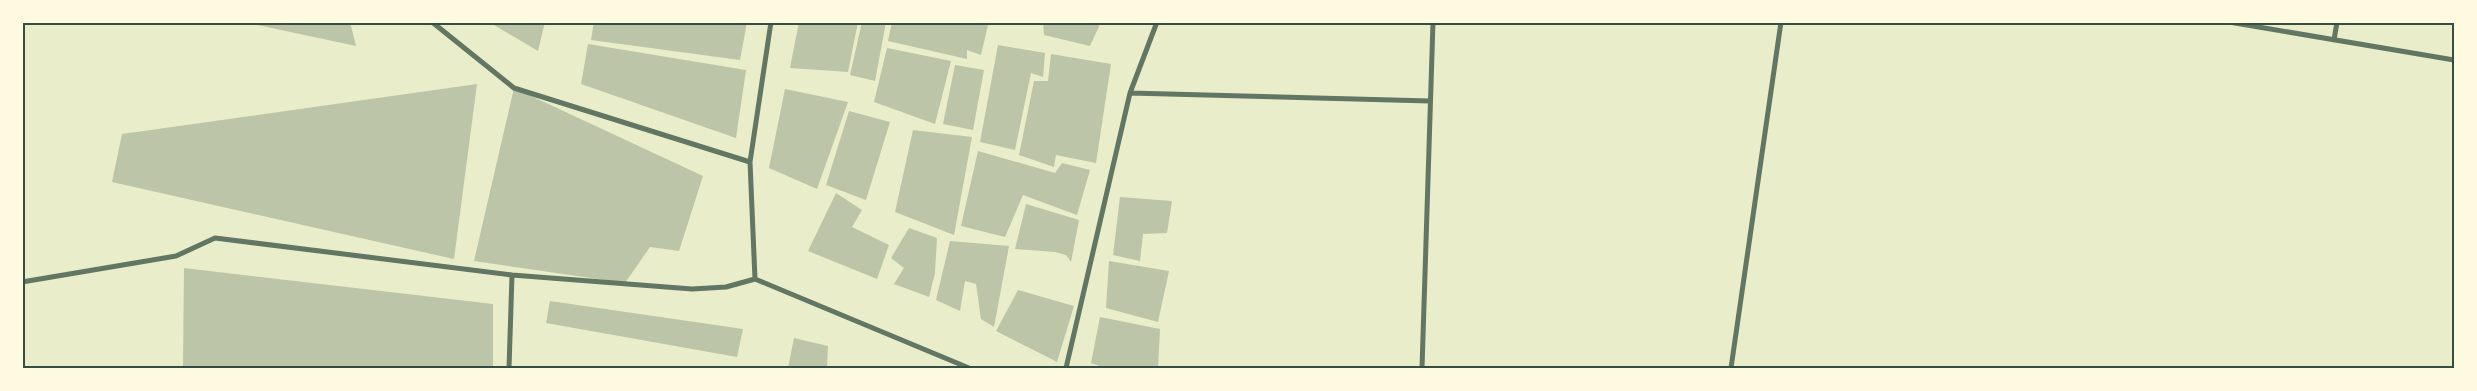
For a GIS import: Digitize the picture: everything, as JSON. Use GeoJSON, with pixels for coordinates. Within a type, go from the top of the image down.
{"type":"FeatureCollection","features":[{"type":"Feature","properties":{"kind":"street"},"geometry":{"type":"LineString","coordinates":[[432,22],[514,88],[750,162]]}},
{"type":"Feature","properties":{"kind":"street"},"geometry":{"type":"LineString","coordinates":[[755,279],[750,162],[771,22]]}},
{"type":"Feature","properties":{"kind":"street"},"geometry":{"type":"LineString","coordinates":[[1066,368],[1130,93],[1156,22]]}},
{"type":"Feature","properties":{"kind":"street"},"geometry":{"type":"LineString","coordinates":[[1422,368],[1433,22]]}},
{"type":"Feature","properties":{"kind":"street"},"geometry":{"type":"LineString","coordinates":[[1731,368],[1781,22]]}},
{"type":"Feature","properties":{"kind":"street"},"geometry":{"type":"LineString","coordinates":[[2228,22],[2454,60]]}},
{"type":"Feature","properties":{"kind":"street"},"geometry":{"type":"LineString","coordinates":[[2334,40],[2336,22]]}},
{"type":"Feature","properties":{"kind":"street"},"geometry":{"type":"LineString","coordinates":[[1130,93],[1430,101]]}},
{"type":"Feature","properties":{"kind":"street"},"geometry":{"type":"LineString","coordinates":[[22,282],[176,256],[215,238],[512,275],[692,289],[726,287],[755,279],[969,368]]}},
{"type":"Feature","properties":{"kind":"street"},"geometry":{"type":"LineString","coordinates":[[509,368],[512,275]]}},
{"type":"Feature","properties":{"kind":"building"},"geometry":{"type":"Polygon","coordinates":[[[248,22],[350,22],[356,46],[248,23],[248,22]]]}},
{"type":"Feature","properties":{"kind":"building"},"geometry":{"type":"Polygon","coordinates":[[[489,22],[545,22],[538,51],[489,22]]]}},
{"type":"Feature","properties":{"kind":"building"},"geometry":{"type":"Polygon","coordinates":[[[594,22],[747,22],[740,60],[591,40],[594,22]]]}},
{"type":"Feature","properties":{"kind":"building"},"geometry":{"type":"Polygon","coordinates":[[[799,22],[858,22],[848,72],[790,68],[799,22]]]}},
{"type":"Feature","properties":{"kind":"building"},"geometry":{"type":"Polygon","coordinates":[[[862,22],[886,22],[875,81],[850,75],[862,22]]]}},
{"type":"Feature","properties":{"kind":"building"},"geometry":{"type":"Polygon","coordinates":[[[892,22],[977,22],[988,25],[981,55],[967,50],[967,59],[888,41],[892,22]]]}},
{"type":"Feature","properties":{"kind":"building"},"geometry":{"type":"Polygon","coordinates":[[[1043,22],[1101,22],[1090,46],[1044,35],[1043,22]]]}},
{"type":"Feature","properties":{"kind":"building"},"geometry":{"type":"Polygon","coordinates":[[[588,44],[746,70],[736,138],[581,84],[588,44]]]}},
{"type":"Feature","properties":{"kind":"building"},"geometry":{"type":"Polygon","coordinates":[[[998,45],[1045,53],[1043,77],[1031,73],[1015,150],[980,142],[998,45]]]}},
{"type":"Feature","properties":{"kind":"building"},"geometry":{"type":"Polygon","coordinates":[[[887,48],[951,61],[935,124],[874,102],[887,48]]]}},
{"type":"Feature","properties":{"kind":"building"},"geometry":{"type":"Polygon","coordinates":[[[1051,54],[1111,64],[1096,163],[1056,155],[1054,167],[1019,155],[1034,81],[1048,81],[1051,54]]]}},
{"type":"Feature","properties":{"kind":"building"},"geometry":{"type":"Polygon","coordinates":[[[955,65],[984,70],[973,130],[943,124],[955,65]]]}},
{"type":"Feature","properties":{"kind":"building"},"geometry":{"type":"Polygon","coordinates":[[[477,84],[454,259],[112,182],[122,134],[477,84]]]}},
{"type":"Feature","properties":{"kind":"building"},"geometry":{"type":"Polygon","coordinates":[[[514,88],[703,176],[679,251],[650,247],[625,283],[474,261],[514,88]]]}},
{"type":"Feature","properties":{"kind":"building"},"geometry":{"type":"Polygon","coordinates":[[[785,89],[848,102],[817,189],[769,168],[785,89]]]}},
{"type":"Feature","properties":{"kind":"building"},"geometry":{"type":"Polygon","coordinates":[[[849,111],[890,122],[866,200],[826,185],[849,111]]]}},
{"type":"Feature","properties":{"kind":"building"},"geometry":{"type":"Polygon","coordinates":[[[913,130],[972,137],[954,235],[895,212],[913,130]]]}},
{"type":"Feature","properties":{"kind":"building"},"geometry":{"type":"Polygon","coordinates":[[[978,151],[1055,173],[1062,163],[1090,170],[1077,215],[1023,195],[1005,237],[961,226],[978,151]]]}},
{"type":"Feature","properties":{"kind":"building"},"geometry":{"type":"Polygon","coordinates":[[[836,193],[862,210],[852,227],[889,245],[877,279],[808,251],[836,193]]]}},
{"type":"Feature","properties":{"kind":"building"},"geometry":{"type":"Polygon","coordinates":[[[1120,197],[1172,201],[1167,233],[1143,234],[1140,261],[1113,255],[1120,197]]]}},
{"type":"Feature","properties":{"kind":"building"},"geometry":{"type":"Polygon","coordinates":[[[1026,204],[1079,220],[1071,262],[1066,255],[1055,252],[1015,249],[1026,204]]]}},
{"type":"Feature","properties":{"kind":"building"},"geometry":{"type":"Polygon","coordinates":[[[909,228],[937,238],[935,273],[929,297],[894,284],[904,268],[891,258],[909,228]]]}},
{"type":"Feature","properties":{"kind":"building"},"geometry":{"type":"Polygon","coordinates":[[[950,241],[1009,246],[994,327],[981,319],[976,284],[965,281],[960,311],[936,300],[950,241]]]}},
{"type":"Feature","properties":{"kind":"building"},"geometry":{"type":"Polygon","coordinates":[[[1109,261],[1169,271],[1158,322],[1106,308],[1109,261]]]}},
{"type":"Feature","properties":{"kind":"building"},"geometry":{"type":"Polygon","coordinates":[[[184,268],[493,304],[493,368],[183,368],[184,268]]]}},
{"type":"Feature","properties":{"kind":"building"},"geometry":{"type":"Polygon","coordinates":[[[1018,290],[1074,306],[1057,362],[996,331],[1018,290]]]}},
{"type":"Feature","properties":{"kind":"building"},"geometry":{"type":"Polygon","coordinates":[[[550,301],[743,329],[737,357],[546,323],[550,301]]]}},
{"type":"Feature","properties":{"kind":"building"},"geometry":{"type":"Polygon","coordinates":[[[1100,317],[1160,329],[1158,368],[1105,368],[1091,363],[1100,317]]]}},
{"type":"Feature","properties":{"kind":"building"},"geometry":{"type":"Polygon","coordinates":[[[794,338],[828,346],[827,368],[788,368],[794,338]]]}}]}
